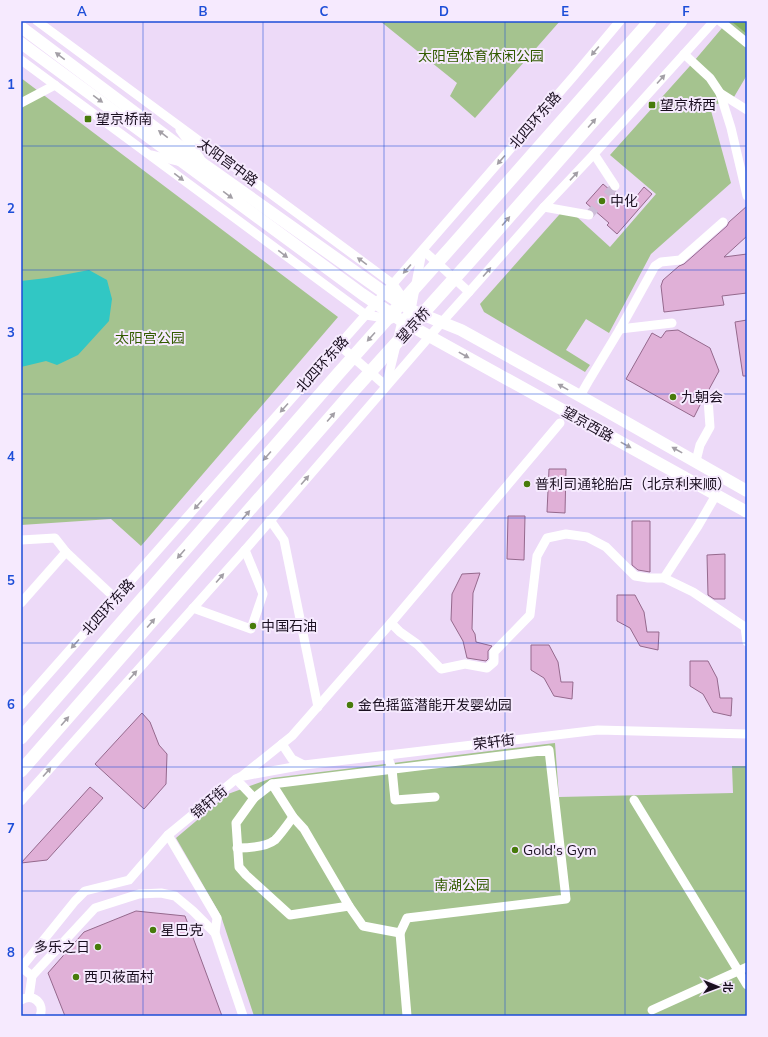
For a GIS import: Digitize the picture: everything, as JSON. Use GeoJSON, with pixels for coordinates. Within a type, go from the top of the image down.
{"type":"FeatureCollection","features":[{"type":"Feature","properties":{"kind":"highway","name":"北四环东路"},"geometry":{"type":"LineString","coordinates":[[453,245],[650,21]]}},
{"type":"Feature","properties":{"kind":"highway","name":"望京桥"},"geometry":{"type":"LineString","coordinates":[[21,771],[355,389],[471,260],[681,21]]}},
{"type":"Feature","properties":{"kind":"highway","name":"望京桥"},"geometry":{"type":"LineString","coordinates":[[338,374],[453,245]]}},
{"type":"Feature","properties":{"kind":"highway","name":"北四环东路"},"geometry":{"type":"LineString","coordinates":[[21,738],[338,374]]}},
{"type":"Feature","properties":{"kind":"main road","name":"太阳宫中路"},"geometry":{"type":"LineString","coordinates":[[21,27],[206,166],[389,289]]}},
{"type":"Feature","properties":{"kind":"main road","name":"太阳宫中路"},"geometry":{"type":"LineString","coordinates":[[21,43],[376,304],[402,321]]}},
{"type":"Feature","properties":{"kind":"main road","name":"望京西路"},"geometry":{"type":"LineString","coordinates":[[389,289],[411,310],[461,330],[747,491]]}},
{"type":"Feature","properties":{"kind":"main road","name":"望京西路"},"geometry":{"type":"LineString","coordinates":[[402,321],[747,512]]}},
{"type":"Feature","properties":{"kind":"street","name":"太阳宫中路"},"geometry":{"type":"LineString","coordinates":[[37,21],[174,122],[389,289]]}},
{"type":"Feature","properties":{"kind":"street","name":"北四环东路"},"geometry":{"type":"LineString","coordinates":[[21,704],[366,316],[620,21]]}},
{"type":"Feature","properties":{"kind":"street"},"geometry":{"type":"LineString","coordinates":[[21,801],[193,608],[544,207],[714,21]]}},
{"type":"Feature","properties":{"kind":"street"},"geometry":{"type":"LineString","coordinates":[[720,21],[747,43]]}},
{"type":"Feature","properties":{"kind":"street"},"geometry":{"type":"LineString","coordinates":[[684,54],[710,78],[720,93],[731,128],[747,196]]}},
{"type":"Feature","properties":{"kind":"street"},"geometry":{"type":"LineString","coordinates":[[21,60],[366,316],[402,321]]}},
{"type":"Feature","properties":{"kind":"street"},"geometry":{"type":"LineString","coordinates":[[21,103],[55,85]]}},
{"type":"Feature","properties":{"kind":"street"},"geometry":{"type":"LineString","coordinates":[[720,93],[747,110]]}},
{"type":"Feature","properties":{"kind":"street"},"geometry":{"type":"LineString","coordinates":[[174,122],[206,166]]}},
{"type":"Feature","properties":{"kind":"street"},"geometry":{"type":"LineString","coordinates":[[147,153],[185,164]]}},
{"type":"Feature","properties":{"kind":"street"},"geometry":{"type":"LineString","coordinates":[[594,154],[615,186]]}},
{"type":"Feature","properties":{"kind":"street"},"geometry":{"type":"LineString","coordinates":[[544,207],[589,215]]}},
{"type":"Feature","properties":{"kind":"street"},"geometry":{"type":"LineString","coordinates":[[580,396],[655,266],[661,262],[680,260],[723,222]]}},
{"type":"Feature","properties":{"kind":"street"},"geometry":{"type":"LineString","coordinates":[[423,250],[469,292]]}},
{"type":"Feature","properties":{"kind":"street"},"geometry":{"type":"LineString","coordinates":[[386,386],[402,321],[411,310],[423,250]]}},
{"type":"Feature","properties":{"kind":"street"},"geometry":{"type":"LineString","coordinates":[[620,329],[672,323]]}},
{"type":"Feature","properties":{"kind":"street"},"geometry":{"type":"LineString","coordinates":[[339,345],[386,386]]}},
{"type":"Feature","properties":{"kind":"street"},"geometry":{"type":"LineString","coordinates":[[696,461],[700,445],[710,427],[708,399]]}},
{"type":"Feature","properties":{"kind":"street","name":"锦轩街"},"geometry":{"type":"LineString","coordinates":[[21,967],[84,891],[129,880],[168,835],[292,736],[391,623],[560,423]]}},
{"type":"Feature","properties":{"kind":"street"},"geometry":{"type":"LineString","coordinates":[[664,578],[698,526],[716,495]]}},
{"type":"Feature","properties":{"kind":"street"},"geometry":{"type":"LineString","coordinates":[[270,520],[284,540],[318,707]]}},
{"type":"Feature","properties":{"kind":"street"},"geometry":{"type":"LineString","coordinates":[[391,623],[400,632],[417,644],[441,669],[465,664],[487,668],[494,662],[494,652],[530,614],[537,556],[547,538],[566,534],[587,537],[606,548],[634,576],[664,578],[693,592],[745,626],[747,642]]}},
{"type":"Feature","properties":{"kind":"street"},"geometry":{"type":"LineString","coordinates":[[21,540],[55,538],[66,552],[115,598]]}},
{"type":"Feature","properties":{"kind":"street"},"geometry":{"type":"LineString","coordinates":[[193,608],[251,629],[263,594],[244,550]]}},
{"type":"Feature","properties":{"kind":"street"},"geometry":{"type":"LineString","coordinates":[[21,603],[66,552]]}},
{"type":"Feature","properties":{"kind":"street","name":"荣轩街"},"geometry":{"type":"LineString","coordinates":[[239,777],[304,765],[598,730],[747,734]]}},
{"type":"Feature","properties":{"kind":"street"},"geometry":{"type":"LineString","coordinates":[[282,744],[292,759],[304,765]]}},
{"type":"Feature","properties":{"kind":"street"},"geometry":{"type":"LineString","coordinates":[[349,906],[290,915],[246,875],[239,867],[236,823],[254,798],[272,784],[392,768],[549,750],[566,899],[407,918],[400,933],[407,1016]]}},
{"type":"Feature","properties":{"kind":"street"},"geometry":{"type":"LineString","coordinates":[[386,755],[392,768],[395,800],[435,797]]}},
{"type":"Feature","properties":{"kind":"street"},"geometry":{"type":"LineString","coordinates":[[239,777],[254,798]]}},
{"type":"Feature","properties":{"kind":"street"},"geometry":{"type":"LineString","coordinates":[[272,784],[293,818],[304,829],[349,906],[363,926],[400,933]]}},
{"type":"Feature","properties":{"kind":"street"},"geometry":{"type":"LineString","coordinates":[[634,800],[743,969],[747,985]]}},
{"type":"Feature","properties":{"kind":"street"},"geometry":{"type":"LineString","coordinates":[[237,848],[251,848],[274,840],[293,818]]}},
{"type":"Feature","properties":{"kind":"street"},"geometry":{"type":"LineString","coordinates":[[168,835],[217,918],[215,933],[243,1016]]}},
{"type":"Feature","properties":{"kind":"street"},"geometry":{"type":"LineString","coordinates":[[40,1016],[42,1008],[37,1000],[34,998],[25,999],[32,976],[95,908],[139,894],[161,893],[175,896],[193,911],[215,933]]}},
{"type":"Feature","properties":{"kind":"street"},"geometry":{"type":"LineString","coordinates":[[21,967],[32,976]]}},
{"type":"Feature","properties":{"kind":"street"},"geometry":{"type":"LineString","coordinates":[[652,1010],[743,969]]}},
{"type":"Feature","properties":{"kind":"green space","name":"太阳宫体育休闲公园"},"geometry":{"type":"Polygon","coordinates":[[[380,21],[560,21],[475,118],[450,96],[457,83],[380,21]]]}},
{"type":"Feature","properties":{"kind":"green space"},"geometry":{"type":"Polygon","coordinates":[[[728,21],[747,21],[747,75],[734,97],[710,107],[731,183],[651,254],[609,333],[586,319],[566,350],[590,365],[585,372],[484,312],[480,304],[566,207],[610,247],[656,194],[610,155],[728,21]]]}},
{"type":"Feature","properties":{"kind":"green space","name":"太阳宫公园"},"geometry":{"type":"Polygon","coordinates":[[[21,78],[338,317],[141,546],[111,519],[21,525],[21,78]]]}},
{"type":"Feature","properties":{"kind":"green space","name":"南湖公园"},"geometry":{"type":"Polygon","coordinates":[[[555,743],[559,797],[733,793],[732,766],[747,766],[747,1016],[254,1016],[221,916],[176,838],[228,794],[272,778],[555,743]]]}},
{"type":"Feature","properties":{"kind":"shaded area"},"geometry":{"type":"Polygon","coordinates":[[[731,21],[747,21],[747,34],[731,21]]]}},
{"type":"Feature","properties":{"kind":"shaded area"},"geometry":{"type":"Polygon","coordinates":[[[89,270],[107,280],[112,299],[109,321],[78,355],[57,365],[46,361],[21,367],[21,281],[89,270]]]}},
{"type":"Feature","properties":{"kind":"building"},"geometry":{"type":"Polygon","coordinates":[[[603,184],[618,197],[616,198],[627,208],[644,187],[652,194],[617,234],[607,225],[609,223],[586,203],[603,184]]]}},
{"type":"Feature","properties":{"kind":"building"},"geometry":{"type":"Polygon","coordinates":[[[747,206],[747,236],[724,257],[747,254],[747,293],[722,296],[724,305],[664,312],[661,286],[663,280],[679,266],[684,264],[747,206]]]}},
{"type":"Feature","properties":{"kind":"building"},"geometry":{"type":"Polygon","coordinates":[[[747,320],[747,376],[743,376],[735,322],[747,320]]]}},
{"type":"Feature","properties":{"kind":"building"},"geometry":{"type":"Polygon","coordinates":[[[678,330],[710,348],[719,371],[707,393],[703,396],[694,417],[626,379],[652,333],[661,338],[666,331],[678,330]]]}},
{"type":"Feature","properties":{"kind":"building"},"geometry":{"type":"Polygon","coordinates":[[[549,469],[566,469],[565,513],[547,512],[549,469]]]}},
{"type":"Feature","properties":{"kind":"building"},"geometry":{"type":"Polygon","coordinates":[[[508,516],[525,516],[524,560],[507,559],[508,516]]]}},
{"type":"Feature","properties":{"kind":"building"},"geometry":{"type":"Polygon","coordinates":[[[632,521],[650,521],[650,572],[638,570],[632,565],[632,521]]]}},
{"type":"Feature","properties":{"kind":"building"},"geometry":{"type":"Polygon","coordinates":[[[725,554],[725,599],[714,599],[708,595],[707,555],[725,554]]]}},
{"type":"Feature","properties":{"kind":"building"},"geometry":{"type":"Polygon","coordinates":[[[480,573],[473,593],[472,629],[475,634],[476,642],[492,646],[488,651],[488,659],[486,661],[467,658],[463,641],[451,620],[452,594],[462,574],[480,573]]]}},
{"type":"Feature","properties":{"kind":"building"},"geometry":{"type":"Polygon","coordinates":[[[617,595],[635,595],[644,612],[647,632],[659,632],[658,650],[640,646],[630,628],[617,621],[617,595]]]}},
{"type":"Feature","properties":{"kind":"building"},"geometry":{"type":"Polygon","coordinates":[[[531,645],[549,645],[558,662],[561,682],[573,682],[572,699],[554,696],[544,678],[531,670],[531,645]]]}},
{"type":"Feature","properties":{"kind":"building"},"geometry":{"type":"Polygon","coordinates":[[[690,661],[708,661],[717,678],[720,698],[732,698],[731,716],[713,712],[703,694],[690,686],[690,661]]]}},
{"type":"Feature","properties":{"kind":"building"},"geometry":{"type":"Polygon","coordinates":[[[142,713],[150,722],[159,745],[167,754],[166,784],[144,809],[95,764],[142,713]]]}},
{"type":"Feature","properties":{"kind":"building"},"geometry":{"type":"Polygon","coordinates":[[[90,787],[103,798],[47,860],[21,863],[90,787]]]}},
{"type":"Feature","properties":{"kind":"building"},"geometry":{"type":"Polygon","coordinates":[[[136,911],[185,916],[222,1016],[65,1016],[48,973],[84,932],[136,911]]]}},
{"type":"Feature","properties":{"kind":"tunnel"},"geometry":{"type":"LineString","coordinates":[[589,215],[615,186]]}},
{"type":"Feature","properties":{"kind":"place","name":"望京桥西"},"geometry":{"type":"Point","coordinates":[652,105]}},
{"type":"Feature","properties":{"kind":"place","name":"望京桥南"},"geometry":{"type":"Point","coordinates":[88,119]}},
{"type":"Feature","properties":{"kind":"place","name":"中化"},"geometry":{"type":"Point","coordinates":[602,201]}},
{"type":"Feature","properties":{"kind":"place","name":"九朝会"},"geometry":{"type":"Point","coordinates":[673,397]}},
{"type":"Feature","properties":{"kind":"place","name":"普利司通轮胎店（北京利来顺）"},"geometry":{"type":"Point","coordinates":[527,484]}},
{"type":"Feature","properties":{"kind":"place","name":"中国石油"},"geometry":{"type":"Point","coordinates":[253,626]}},
{"type":"Feature","properties":{"kind":"place","name":"金色摇篮潜能开发婴幼园"},"geometry":{"type":"Point","coordinates":[350,705]}},
{"type":"Feature","properties":{"kind":"place","name":"Gold's Gym"},"geometry":{"type":"Point","coordinates":[515,850]}},
{"type":"Feature","properties":{"kind":"place","name":"星巴克"},"geometry":{"type":"Point","coordinates":[153,930]}},
{"type":"Feature","properties":{"kind":"place","name":"多乐之日"},"geometry":{"type":"Point","coordinates":[98,947]}},
{"type":"Feature","properties":{"kind":"place","name":"西贝莜面村"},"geometry":{"type":"Point","coordinates":[76,977]}}]}
